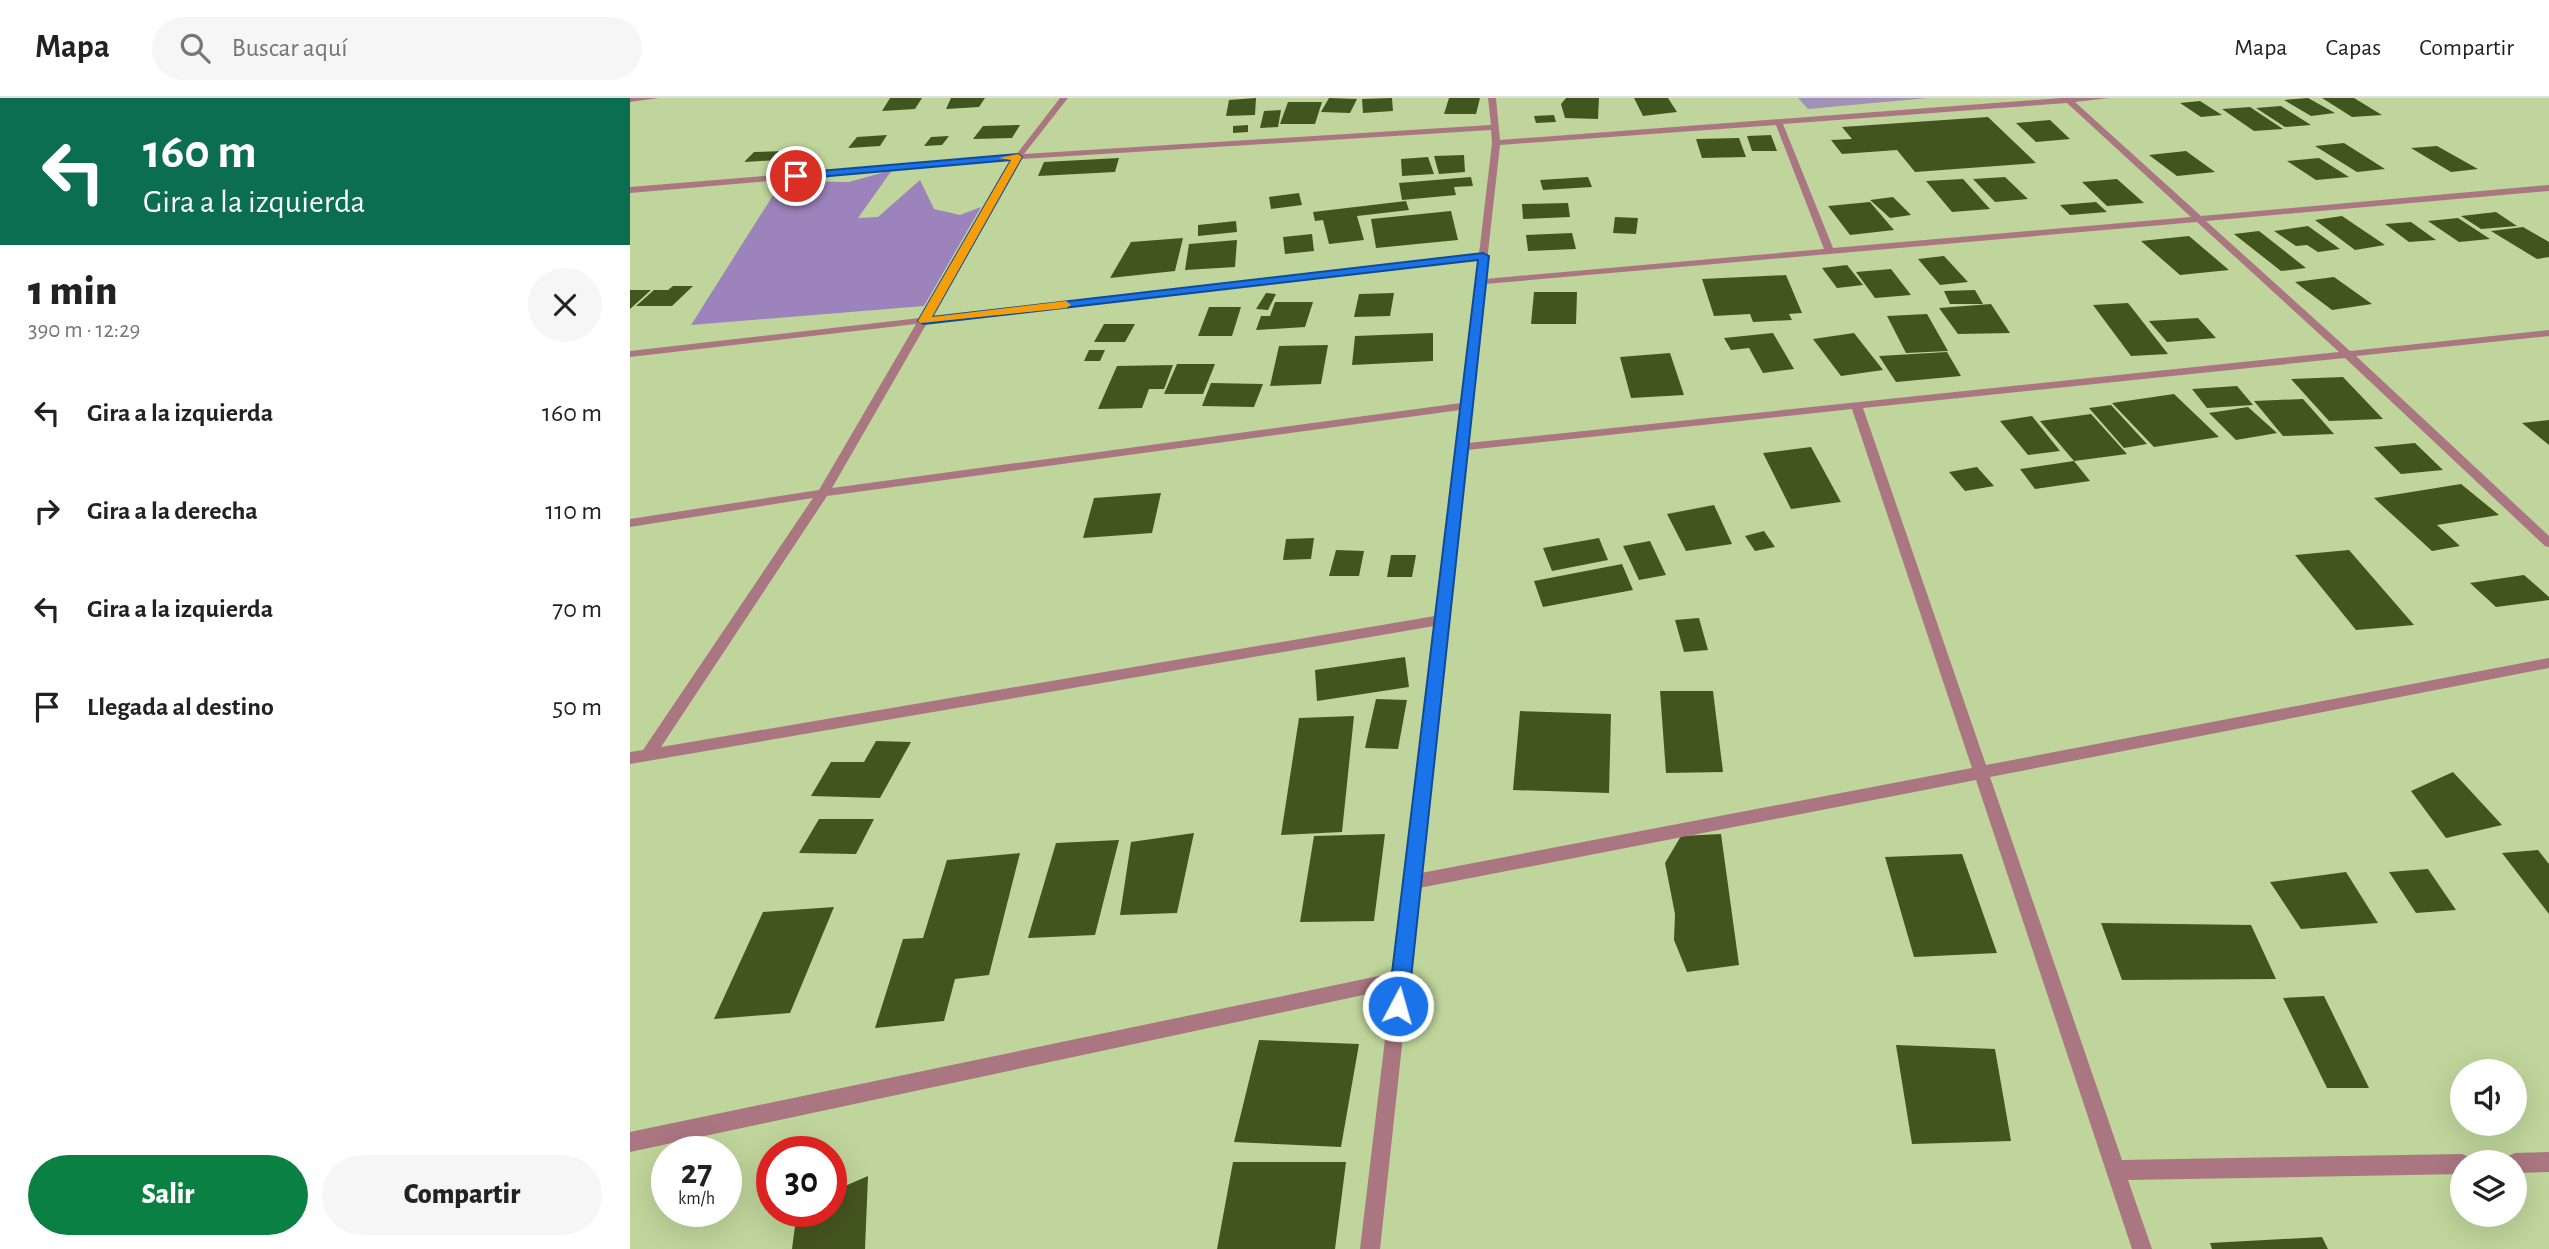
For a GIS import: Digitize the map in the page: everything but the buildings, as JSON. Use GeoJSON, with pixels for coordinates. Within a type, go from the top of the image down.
{"type":"FeatureCollection","features":[{"type":"Feature","properties":{"kind":"street"},"geometry":{"type":"LineString","coordinates":[[630,100],[654,98]]}},
{"type":"Feature","properties":{"kind":"street"},"geometry":{"type":"LineString","coordinates":[[648,755],[823,494],[1018,157],[1064,98]]}},
{"type":"Feature","properties":{"kind":"street"},"geometry":{"type":"LineString","coordinates":[[1370,1249],[1496,143],[1492,98]]}},
{"type":"Feature","properties":{"kind":"street"},"geometry":{"type":"LineString","coordinates":[[1496,143],[2105,98]]}},
{"type":"Feature","properties":{"kind":"street"},"geometry":{"type":"LineString","coordinates":[[2067,99],[2346,353],[2549,544]]}},
{"type":"Feature","properties":{"kind":"street"},"geometry":{"type":"LineString","coordinates":[[1779,123],[1830,253]]}},
{"type":"Feature","properties":{"kind":"street"},"geometry":{"type":"LineString","coordinates":[[630,190],[1018,157],[1496,127]]}},
{"type":"Feature","properties":{"kind":"street"},"geometry":{"type":"LineString","coordinates":[[1480,282],[2549,188]]}},
{"type":"Feature","properties":{"kind":"street"},"geometry":{"type":"LineString","coordinates":[[630,354],[1483,256]]}},
{"type":"Feature","properties":{"kind":"street"},"geometry":{"type":"LineString","coordinates":[[1462,447],[2549,333]]}},
{"type":"Feature","properties":{"kind":"street"},"geometry":{"type":"LineString","coordinates":[[630,523],[1466,406]]}},
{"type":"Feature","properties":{"kind":"street"},"geometry":{"type":"LineString","coordinates":[[1857,407],[2142,1249]]}},
{"type":"Feature","properties":{"kind":"street"},"geometry":{"type":"LineString","coordinates":[[630,758],[1441,620]]}},
{"type":"Feature","properties":{"kind":"street"},"geometry":{"type":"LineString","coordinates":[[1412,882],[2549,663]]}},
{"type":"Feature","properties":{"kind":"street"},"geometry":{"type":"LineString","coordinates":[[630,1142],[1401,979]]}},
{"type":"Feature","properties":{"kind":"street"},"geometry":{"type":"LineString","coordinates":[[2527,1163],[2549,1162]]}},
{"type":"Feature","properties":{"kind":"street"},"geometry":{"type":"LineString","coordinates":[[2117,1170],[2450,1164]]}},
{"type":"Feature","properties":{"kind":"shaded area"},"geometry":{"type":"Polygon","coordinates":[[[1798,98],[1928,98],[1808,109],[1798,98]]]}},
{"type":"Feature","properties":{"kind":"shaded area"},"geometry":{"type":"Polygon","coordinates":[[[892,170],[858,218],[878,217],[920,180],[934,209],[960,215],[981,207],[924,306],[691,325],[782,181],[849,182],[892,170]]]}},
{"type":"Feature","properties":{"kind":"slow traffic"},"geometry":{"type":"LineString","coordinates":[[1004,158],[1018,157],[924,321],[1066,305]]}},
{"type":"Feature","properties":{"kind":"route"},"geometry":{"type":"LineString","coordinates":[[796,176],[1018,157],[924,321],[1483,256],[1398,1006]]}}]}
